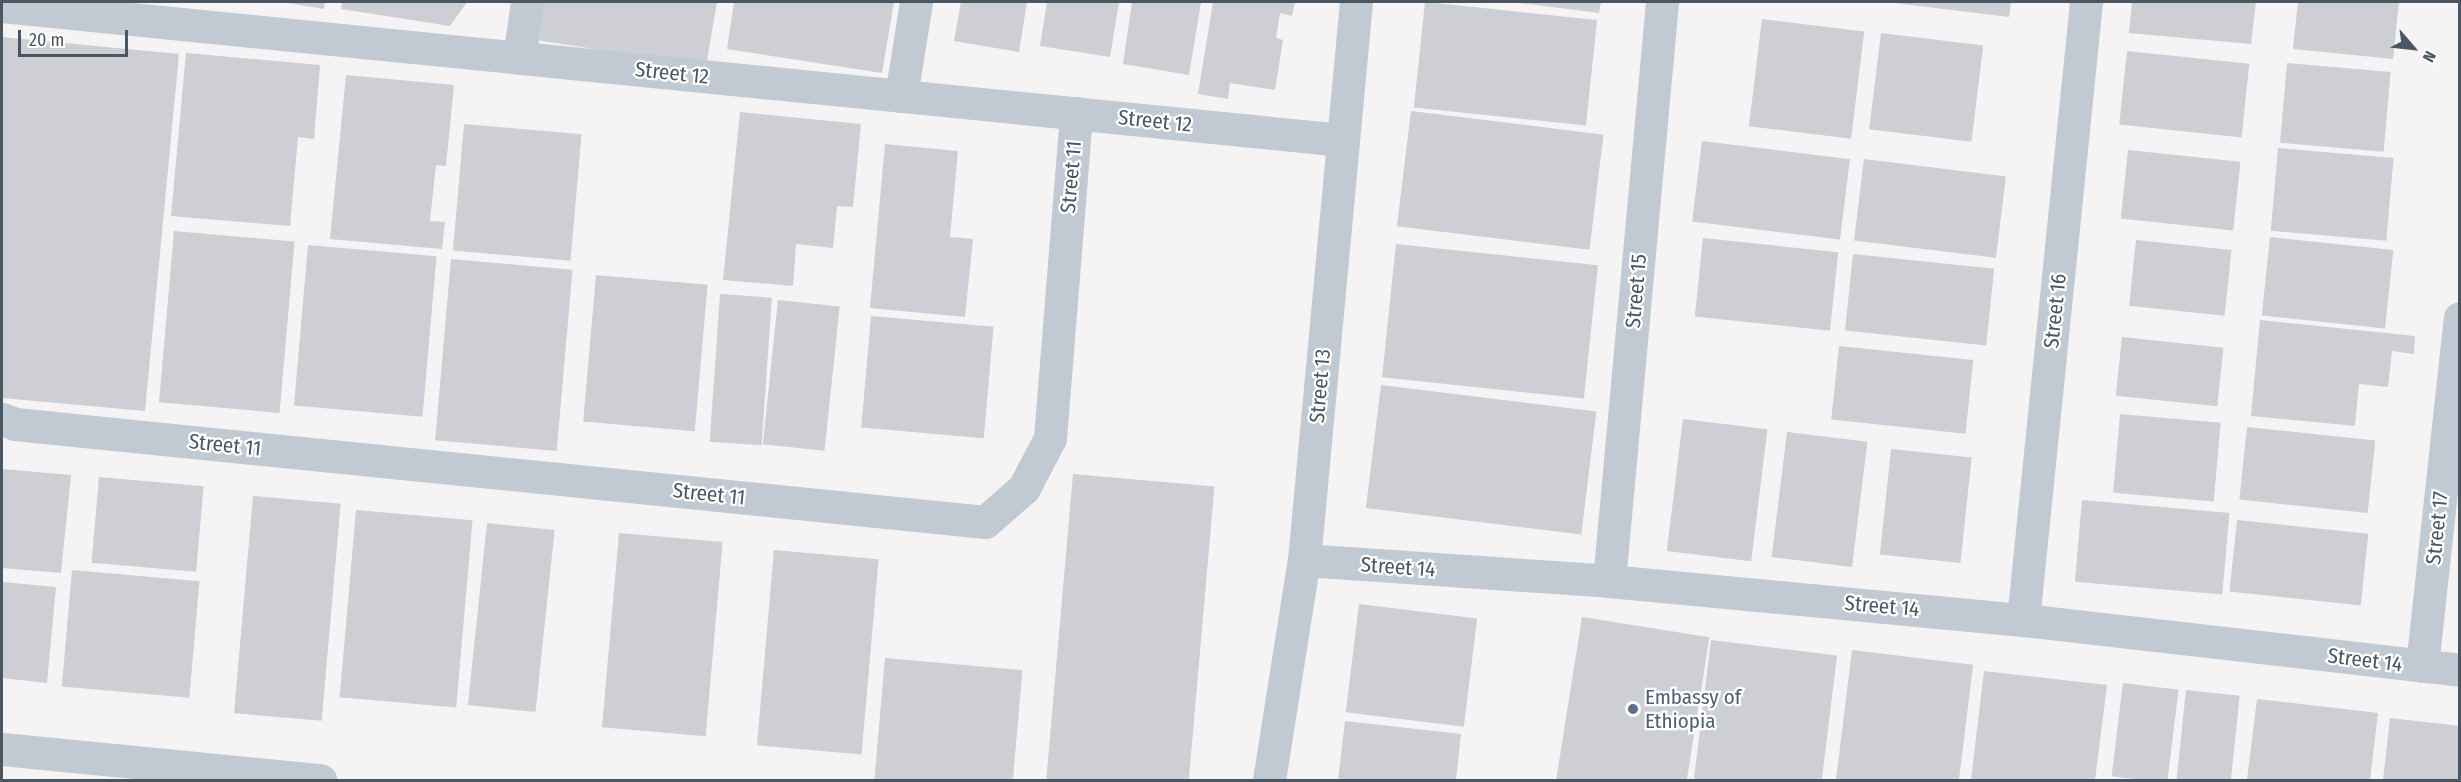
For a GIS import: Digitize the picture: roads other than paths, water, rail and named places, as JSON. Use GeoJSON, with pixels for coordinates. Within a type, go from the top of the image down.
{"type":"FeatureCollection","features":[{"type":"Feature","properties":{"kind":"street"},"geometry":{"type":"LineString","coordinates":[[519,58],[527,2]]}},
{"type":"Feature","properties":{"kind":"street"},"geometry":{"type":"LineString","coordinates":[[901,96],[916,2]]}},
{"type":"Feature","properties":{"kind":"street","name":"Street 13"},"geometry":{"type":"LineString","coordinates":[[1273,777],[1304,560],[1356,2]]}},
{"type":"Feature","properties":{"kind":"street","name":"Street 15"},"geometry":{"type":"LineString","coordinates":[[1609,581],[1662,2]]}},
{"type":"Feature","properties":{"kind":"street","name":"Street 16"},"geometry":{"type":"LineString","coordinates":[[2023,620],[2086,2]]}},
{"type":"Feature","properties":{"kind":"street","name":"Street 12"},"geometry":{"type":"LineString","coordinates":[[2,6],[144,11],[519,58],[1342,140]]}},
{"type":"Feature","properties":{"kind":"street","name":"Street 11"},"geometry":{"type":"LineString","coordinates":[[2,419],[15,424],[986,522],[1024,488],[1050,438],[1076,113]]}},
{"type":"Feature","properties":{"kind":"street","name":"Street 17"},"geometry":{"type":"LineString","coordinates":[[2422,666],[2460,318]]}},
{"type":"Feature","properties":{"kind":"street","name":"Street 14"},"geometry":{"type":"LineString","coordinates":[[1304,560],[1609,581],[2023,620],[2460,670]]}},
{"type":"Feature","properties":{"kind":"street"},"geometry":{"type":"LineString","coordinates":[[2,750],[320,780]]}},
{"type":"Feature","properties":{"kind":"place","name":"Embassy of Ethiopia"},"geometry":{"type":"Point","coordinates":[1633,709]}}]}
